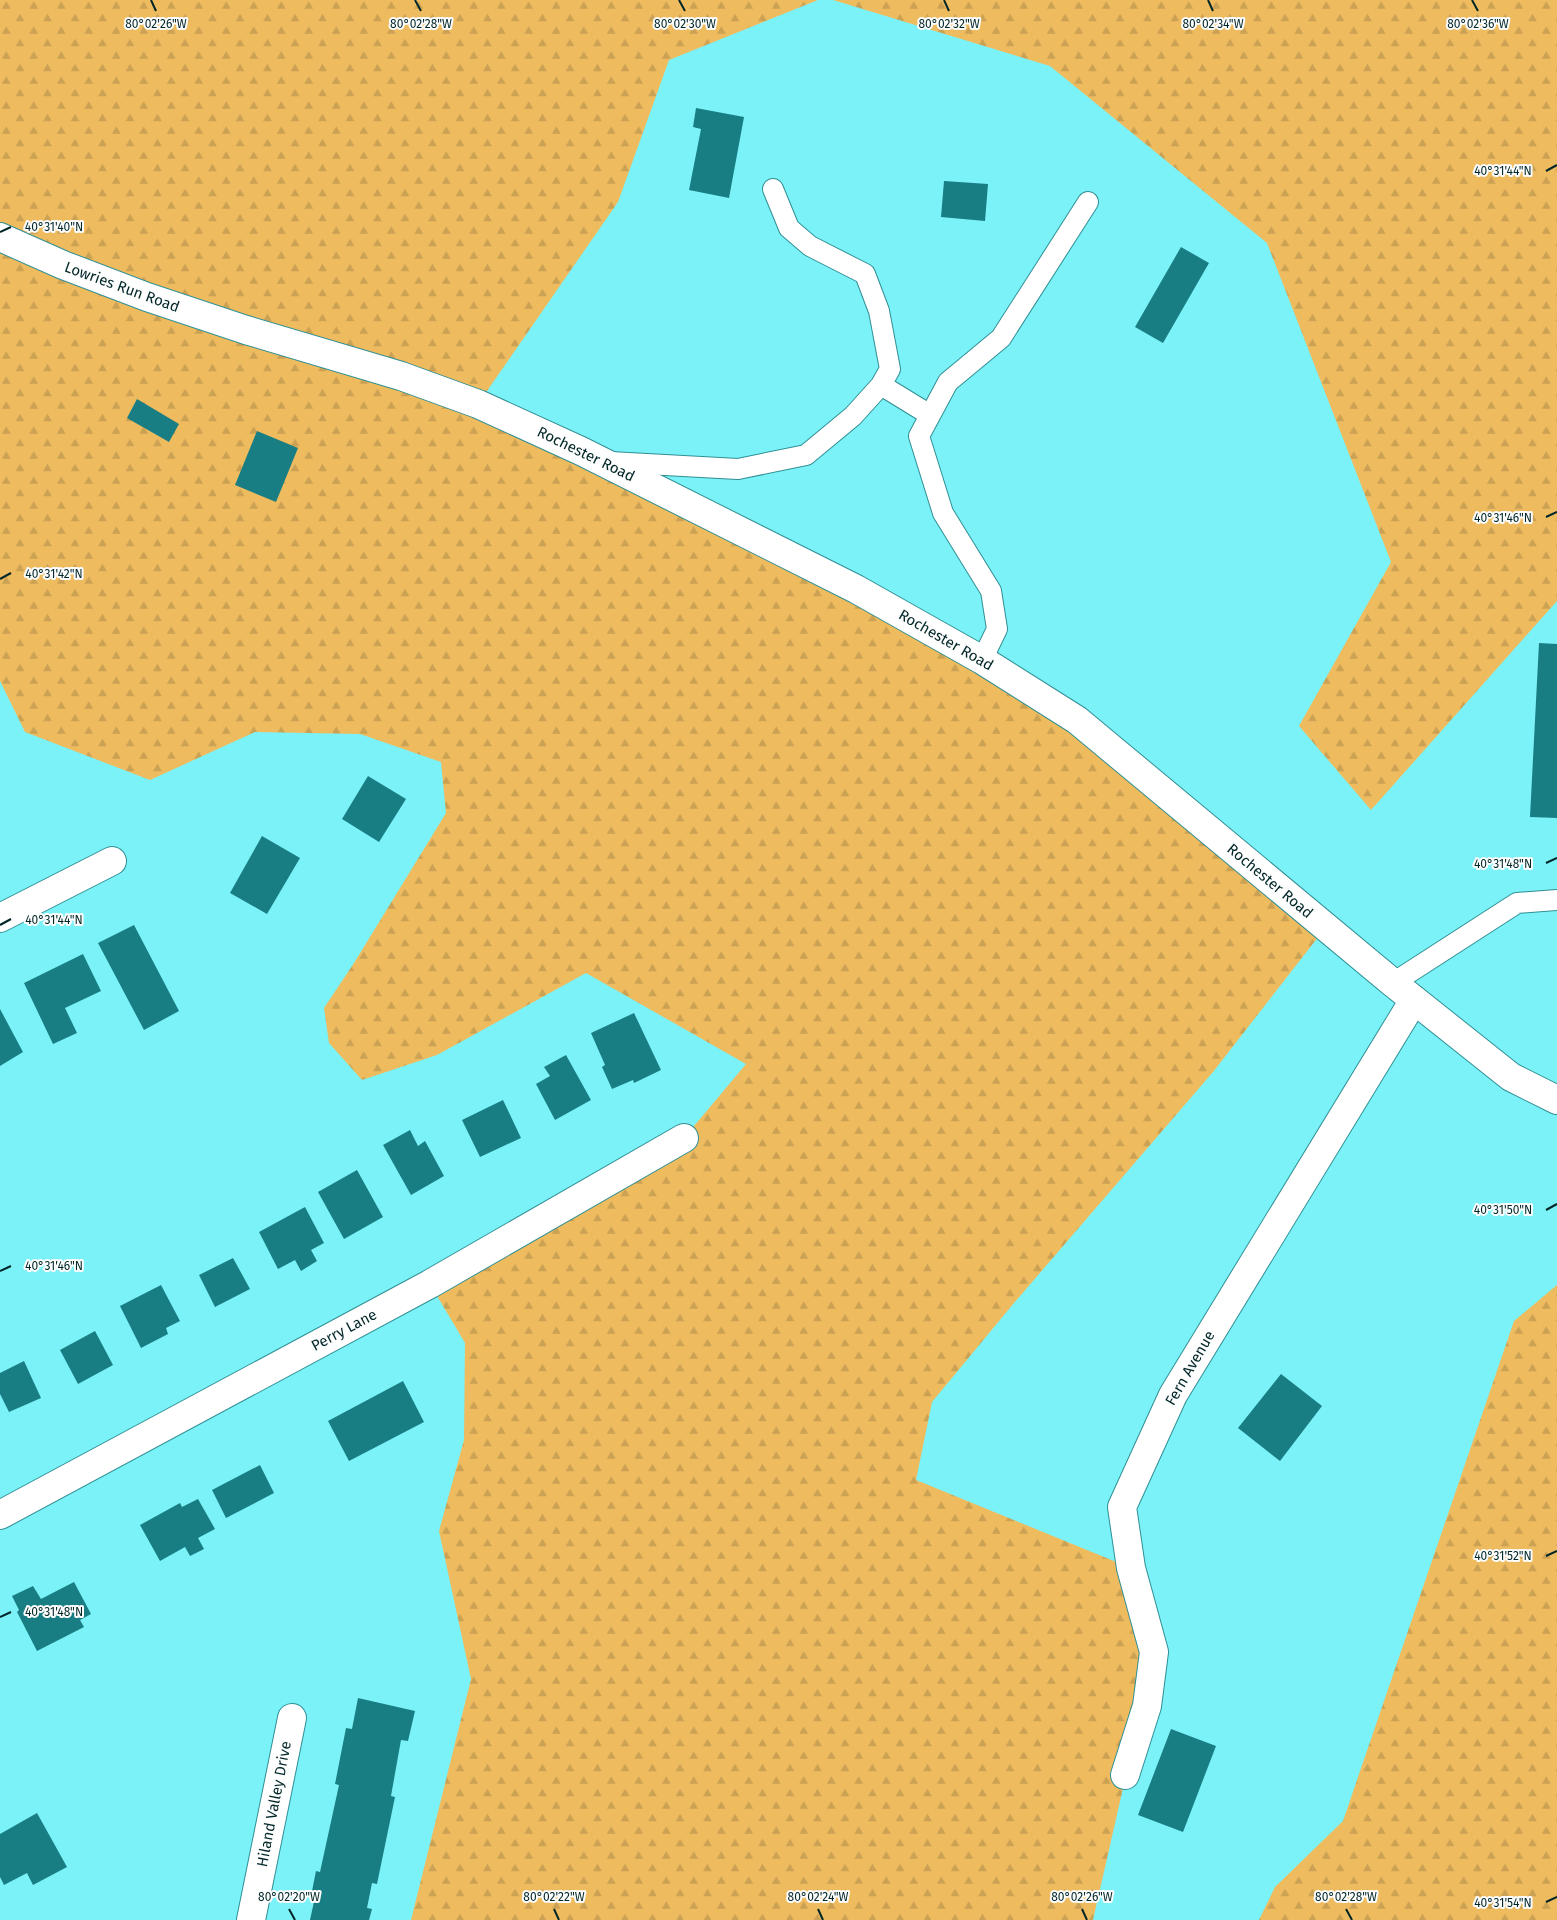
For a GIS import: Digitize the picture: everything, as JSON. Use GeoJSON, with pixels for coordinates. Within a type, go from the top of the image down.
{"type":"FeatureCollection","features":[{"type":"Feature","properties":{"kind":"street","name":"Lowries Run Road"},"geometry":{"type":"LineString","coordinates":[[0,237],[63,265],[147,297],[246,330]]}},
{"type":"Feature","properties":{"kind":"street","name":"Rochester Road"},"geometry":{"type":"LineString","coordinates":[[246,330],[401,376],[478,404],[603,462],[856,588],[982,660],[1077,720],[1393,983],[1511,1078],[1557,1100]]}},
{"type":"Feature","properties":{"kind":"street"},"geometry":{"type":"LineString","coordinates":[[0,918],[112,861]]}},
{"type":"Feature","properties":{"kind":"street","name":"Fern Avenue"},"geometry":{"type":"LineString","coordinates":[[1125,1775],[1147,1706],[1154,1652],[1131,1568],[1122,1506],[1173,1395],[1414,1000]]}},
{"type":"Feature","properties":{"kind":"street","name":"Perry Lane"},"geometry":{"type":"LineString","coordinates":[[0,1515],[430,1284],[684,1138]]}},
{"type":"Feature","properties":{"kind":"street","name":"Hiland Valley Drive"},"geometry":{"type":"LineString","coordinates":[[251,1920],[292,1718]]}},
{"type":"Feature","properties":{"kind":"lane"},"geometry":{"type":"LineString","coordinates":[[603,462],[738,469],[806,455],[853,416],[882,385],[890,369],[879,311],[865,274],[810,246],[790,228],[773,189]]}},
{"type":"Feature","properties":{"kind":"lane"},"geometry":{"type":"LineString","coordinates":[[982,660],[997,629],[991,591],[944,513],[919,436],[948,382],[1001,338],[1088,202]]}},
{"type":"Feature","properties":{"kind":"lane"},"geometry":{"type":"LineString","coordinates":[[882,385],[930,415]]}},
{"type":"Feature","properties":{"kind":"lane"},"geometry":{"type":"LineString","coordinates":[[1393,983],[1517,903],[1557,900]]}},
{"type":"Feature","properties":{"kind":"green space"},"geometry":{"type":"Polygon","coordinates":[[[0,0],[818,0],[669,60],[618,202],[478,404],[982,660],[1326,927],[1213,1072],[1014,1303],[932,1402],[916,1480],[1131,1568],[1154,1652],[1093,1920],[411,1920],[471,1679],[439,1531],[464,1440],[465,1343],[430,1284],[684,1138],[746,1064],[586,973],[437,1055],[362,1080],[329,1043],[324,1008],[354,963],[446,813],[441,762],[360,734],[255,732],[150,780],[25,732],[0,681],[0,0]]]}},
{"type":"Feature","properties":{"kind":"green space"},"geometry":{"type":"Polygon","coordinates":[[[833,0],[1557,0],[1557,601],[1371,810],[1299,726],[1391,562],[1267,243],[1050,66],[833,0]]]}},
{"type":"Feature","properties":{"kind":"green space"},"geometry":{"type":"Polygon","coordinates":[[[1557,1285],[1557,1920],[1259,1920],[1275,1887],[1343,1821],[1514,1321],[1557,1285]]]}},
{"type":"Feature","properties":{"kind":"building"},"geometry":{"type":"Polygon","coordinates":[[[696,108],[744,117],[729,198],[689,190],[701,129],[693,127],[696,108]]]}},
{"type":"Feature","properties":{"kind":"building"},"geometry":{"type":"Polygon","coordinates":[[[944,181],[988,184],[985,221],[941,217],[944,181]]]}},
{"type":"Feature","properties":{"kind":"building"},"geometry":{"type":"Polygon","coordinates":[[[1181,247],[1209,263],[1163,343],[1135,327],[1181,247]]]}},
{"type":"Feature","properties":{"kind":"building"},"geometry":{"type":"Polygon","coordinates":[[[137,399],[179,424],[169,442],[127,418],[137,399]]]}},
{"type":"Feature","properties":{"kind":"building"},"geometry":{"type":"Polygon","coordinates":[[[257,431],[298,448],[276,502],[235,485],[257,431]]]}},
{"type":"Feature","properties":{"kind":"building"},"geometry":{"type":"Polygon","coordinates":[[[1539,643],[1557,644],[1557,818],[1530,817],[1539,643]]]}},
{"type":"Feature","properties":{"kind":"building"},"geometry":{"type":"Polygon","coordinates":[[[368,776],[406,799],[379,842],[342,819],[368,776]]]}},
{"type":"Feature","properties":{"kind":"building"},"geometry":{"type":"Polygon","coordinates":[[[262,836],[300,858],[267,914],[230,893],[262,836]]]}},
{"type":"Feature","properties":{"kind":"building"},"geometry":{"type":"Polygon","coordinates":[[[134,925],[179,1011],[144,1030],[98,943],[134,925]]]}},
{"type":"Feature","properties":{"kind":"building"},"geometry":{"type":"Polygon","coordinates":[[[83,954],[101,991],[65,1008],[77,1033],[53,1044],[24,983],[83,954]]]}},
{"type":"Feature","properties":{"kind":"building"},"geometry":{"type":"Polygon","coordinates":[[[0,1009],[23,1052],[0,1066],[0,1009]]]}},
{"type":"Feature","properties":{"kind":"building"},"geometry":{"type":"Polygon","coordinates":[[[634,1013],[661,1070],[634,1083],[633,1080],[612,1089],[602,1067],[605,1065],[591,1033],[634,1013]]]}},
{"type":"Feature","properties":{"kind":"building"},"geometry":{"type":"Polygon","coordinates":[[[566,1055],[591,1100],[555,1120],[536,1084],[550,1076],[544,1067],[566,1055]]]}},
{"type":"Feature","properties":{"kind":"building"},"geometry":{"type":"Polygon","coordinates":[[[503,1100],[521,1138],[480,1157],[462,1120],[503,1100]]]}},
{"type":"Feature","properties":{"kind":"building"},"geometry":{"type":"Polygon","coordinates":[[[410,1130],[418,1146],[425,1141],[444,1176],[411,1195],[383,1145],[410,1130]]]}},
{"type":"Feature","properties":{"kind":"building"},"geometry":{"type":"Polygon","coordinates":[[[357,1170],[383,1217],[344,1239],[318,1192],[357,1170]]]}},
{"type":"Feature","properties":{"kind":"building"},"geometry":{"type":"Polygon","coordinates":[[[305,1207],[324,1243],[311,1250],[317,1261],[301,1271],[295,1260],[278,1269],[259,1232],[305,1207]]]}},
{"type":"Feature","properties":{"kind":"building"},"geometry":{"type":"Polygon","coordinates":[[[233,1258],[250,1289],[215,1307],[199,1275],[233,1258]]]}},
{"type":"Feature","properties":{"kind":"building"},"geometry":{"type":"Polygon","coordinates":[[[161,1285],[180,1321],[166,1328],[168,1334],[141,1348],[120,1306],[161,1285]]]}},
{"type":"Feature","properties":{"kind":"building"},"geometry":{"type":"Polygon","coordinates":[[[95,1331],[113,1365],[78,1384],[60,1350],[95,1331]]]}},
{"type":"Feature","properties":{"kind":"building"},"geometry":{"type":"Polygon","coordinates":[[[24,1361],[41,1398],[9,1412],[0,1394],[0,1373],[24,1361]]]}},
{"type":"Feature","properties":{"kind":"building"},"geometry":{"type":"Polygon","coordinates":[[[1281,1374],[1322,1406],[1280,1461],[1238,1428],[1281,1374]]]}},
{"type":"Feature","properties":{"kind":"building"},"geometry":{"type":"Polygon","coordinates":[[[403,1381],[424,1422],[349,1461],[328,1421],[403,1381]]]}},
{"type":"Feature","properties":{"kind":"building"},"geometry":{"type":"Polygon","coordinates":[[[260,1465],[274,1493],[226,1518],[212,1490],[260,1465]]]}},
{"type":"Feature","properties":{"kind":"building"},"geometry":{"type":"Polygon","coordinates":[[[198,1499],[215,1529],[198,1538],[204,1549],[190,1556],[185,1547],[160,1561],[140,1525],[180,1503],[182,1507],[198,1499]]]}},
{"type":"Feature","properties":{"kind":"building"},"geometry":{"type":"Polygon","coordinates":[[[74,1582],[91,1614],[80,1620],[84,1627],[37,1651],[17,1612],[19,1610],[12,1596],[33,1586],[41,1599],[74,1582]]]}},
{"type":"Feature","properties":{"kind":"building"},"geometry":{"type":"Polygon","coordinates":[[[358,1698],[415,1711],[408,1741],[401,1740],[391,1796],[395,1797],[377,1884],[372,1883],[367,1908],[372,1909],[369,1920],[310,1920],[315,1897],[311,1896],[316,1871],[320,1872],[339,1785],[335,1784],[346,1728],[352,1729],[358,1698]]]}},
{"type":"Feature","properties":{"kind":"building"},"geometry":{"type":"Polygon","coordinates":[[[1171,1729],[1216,1746],[1183,1832],[1138,1815],[1171,1729]]]}},
{"type":"Feature","properties":{"kind":"building"},"geometry":{"type":"Polygon","coordinates":[[[37,1813],[67,1867],[33,1885],[27,1873],[4,1885],[0,1877],[0,1834],[37,1813]]]}}]}
